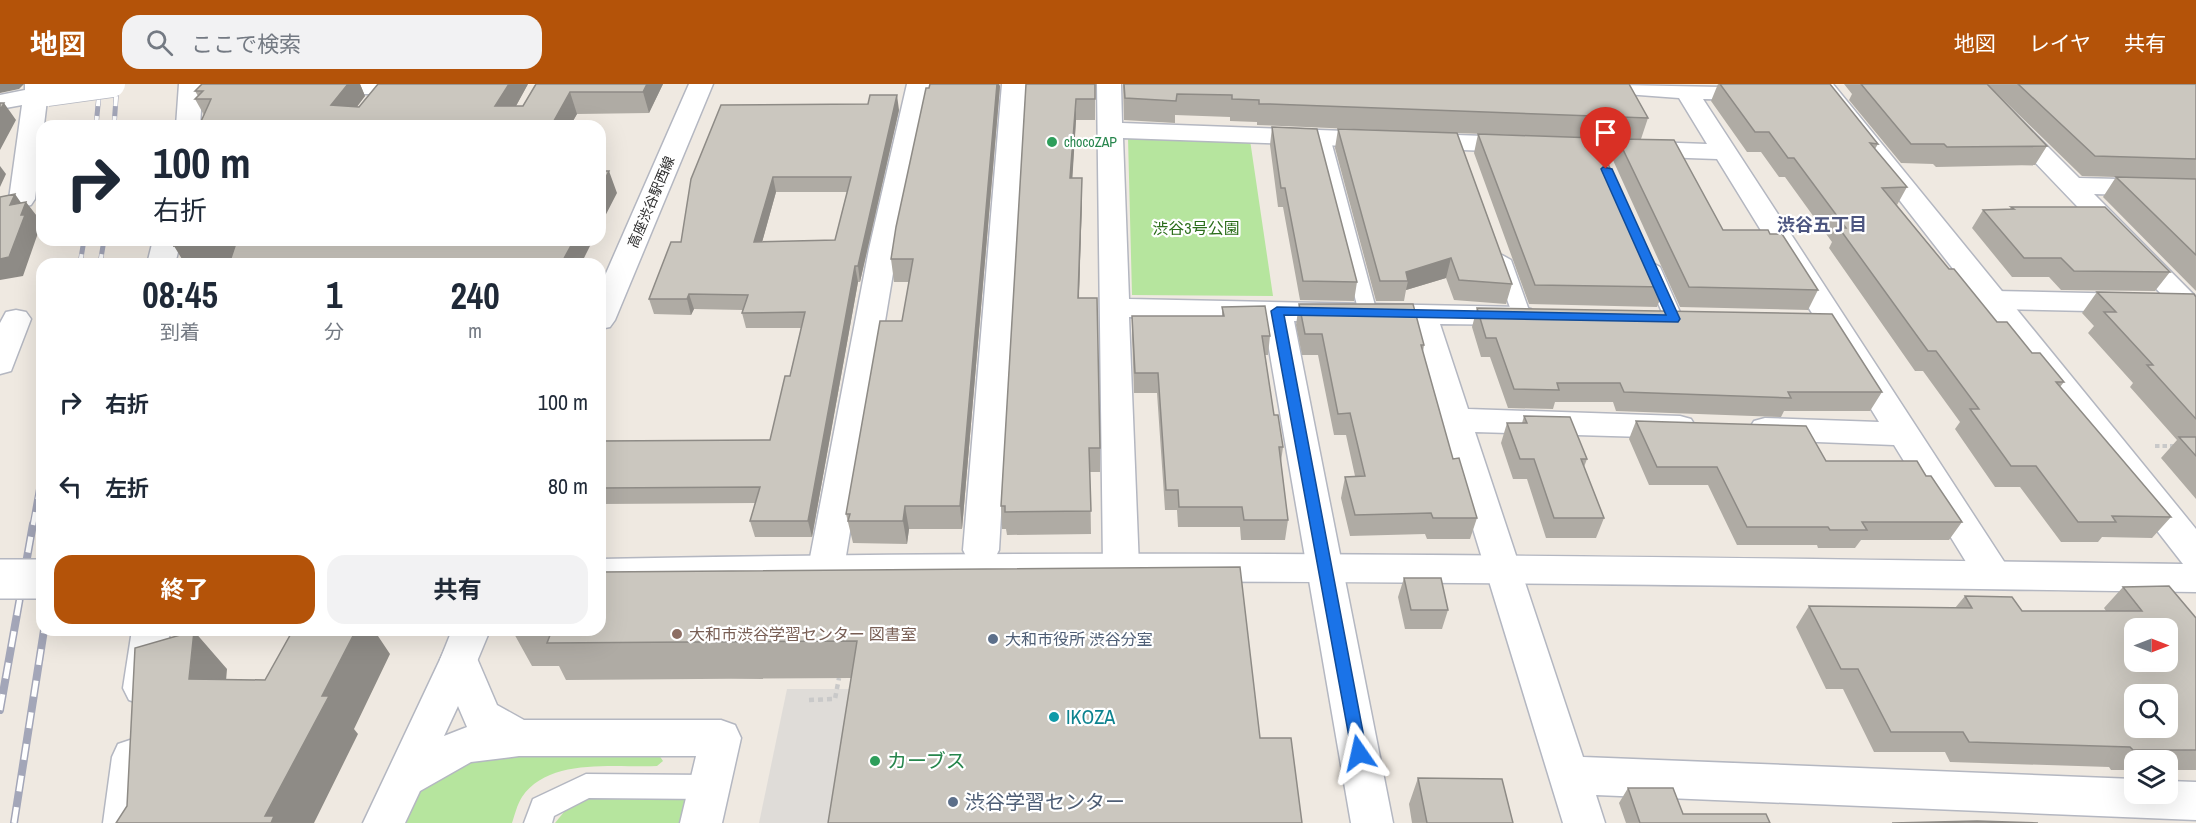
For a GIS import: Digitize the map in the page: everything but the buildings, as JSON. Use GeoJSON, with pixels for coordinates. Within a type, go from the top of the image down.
{"type":"FeatureCollection","features":[{"type":"Feature","properties":{"kind":"street"},"geometry":{"type":"LineString","coordinates":[[0,102],[39,91],[112,84]]}},
{"type":"Feature","properties":{"kind":"street","name":"高座渋谷駅西線"},"geometry":{"type":"LineString","coordinates":[[606,294],[610,276],[701,84]]}},
{"type":"Feature","properties":{"kind":"street"},"geometry":{"type":"LineString","coordinates":[[826,568],[883,249],[919,84]]}},
{"type":"Feature","properties":{"kind":"street"},"geometry":{"type":"LineString","coordinates":[[981,550],[1014,84]]}},
{"type":"Feature","properties":{"kind":"street"},"geometry":{"type":"LineString","coordinates":[[1108,84],[1121,567]]}},
{"type":"Feature","properties":{"kind":"street"},"geometry":{"type":"LineString","coordinates":[[1585,84],[1687,92],[1810,91],[1994,300],[2196,554]]}},
{"type":"Feature","properties":{"kind":"street"},"geometry":{"type":"LineString","coordinates":[[1972,84],[2193,307]]}},
{"type":"Feature","properties":{"kind":"street"},"geometry":{"type":"LineString","coordinates":[[295,87],[389,85]]}},
{"type":"Feature","properties":{"kind":"street"},"geometry":{"type":"LineString","coordinates":[[369,110],[389,85]]}},
{"type":"Feature","properties":{"kind":"street"},"geometry":{"type":"LineString","coordinates":[[188,120],[191,86],[260,88]]}},
{"type":"Feature","properties":{"kind":"street"},"geometry":{"type":"LineString","coordinates":[[22,199],[39,91]]}},
{"type":"Feature","properties":{"kind":"street"},"geometry":{"type":"LineString","coordinates":[[1687,92],[1992,573]]}},
{"type":"Feature","properties":{"kind":"street"},"geometry":{"type":"LineString","coordinates":[[1110,130],[1322,137],[1464,153],[1602,158],[1726,152]]}},
{"type":"Feature","properties":{"kind":"street"},"geometry":{"type":"LineString","coordinates":[[2071,186],[2196,189]]}},
{"type":"Feature","properties":{"kind":"street"},"geometry":{"type":"LineString","coordinates":[[1994,300],[2193,307]]}},
{"type":"Feature","properties":{"kind":"street"},"geometry":{"type":"LineString","coordinates":[[1115,308],[1534,316]]}},
{"type":"Feature","properties":{"kind":"street"},"geometry":{"type":"LineString","coordinates":[[1277,311],[1372,823]]}},
{"type":"Feature","properties":{"kind":"street"},"geometry":{"type":"LineString","coordinates":[[1422,314],[1584,823]]}},
{"type":"Feature","properties":{"kind":"street"},"geometry":{"type":"LineString","coordinates":[[1639,318],[1685,319]]}},
{"type":"Feature","properties":{"kind":"street"},"geometry":{"type":"LineString","coordinates":[[0,364],[16,319]]}},
{"type":"Feature","properties":{"kind":"street"},"geometry":{"type":"LineString","coordinates":[[1799,321],[1833,322]]}},
{"type":"Feature","properties":{"kind":"street"},"geometry":{"type":"LineString","coordinates":[[1455,420],[1904,434]]}},
{"type":"Feature","properties":{"kind":"street"},"geometry":{"type":"LineString","coordinates":[[606,573],[826,568],[1324,566],[1992,573],[2196,578]]}},
{"type":"Feature","properties":{"kind":"street"},"geometry":{"type":"LineString","coordinates":[[0,579],[36,579]]}},
{"type":"Feature","properties":{"kind":"street"},"geometry":{"type":"LineString","coordinates":[[124,823],[150,636]]}},
{"type":"Feature","properties":{"kind":"street"},"geometry":{"type":"LineString","coordinates":[[465,645],[482,717],[519,738]]}},
{"type":"Feature","properties":{"kind":"street"},"geometry":{"type":"LineString","coordinates":[[384,823],[465,645]]}},
{"type":"Feature","properties":{"kind":"street"},"geometry":{"type":"LineString","coordinates":[[403,779],[435,759],[467,745],[519,738],[721,738],[705,805]]}},
{"type":"Feature","properties":{"kind":"street"},"geometry":{"type":"LineString","coordinates":[[1568,775],[2196,801]]}},
{"type":"Feature","properties":{"kind":"lane"},"geometry":{"type":"LineString","coordinates":[[1322,137],[1368,313]]}},
{"type":"Feature","properties":{"kind":"lane"},"geometry":{"type":"LineString","coordinates":[[1495,240],[1534,316]]}},
{"type":"Feature","properties":{"kind":"lane"},"geometry":{"type":"LineString","coordinates":[[1645,255],[1685,319]]}},
{"type":"Feature","properties":{"kind":"lane"},"geometry":{"type":"LineString","coordinates":[[538,823],[543,808],[586,786],[705,805]]}},
{"type":"Feature","properties":{"kind":"path"},"geometry":{"type":"LineString","coordinates":[[2143,446],[2186,446]]}},
{"type":"Feature","properties":{"kind":"path"},"geometry":{"type":"LineString","coordinates":[[809,700],[835,699],[839,678]]}},
{"type":"Feature","properties":{"kind":"green space","name":"渋谷3号公園"},"geometry":{"type":"Polygon","coordinates":[[[1128,138],[1250,140],[1273,296],[1132,295],[1128,138]]]}},
{"type":"Feature","properties":{"kind":"green space"},"geometry":{"type":"Polygon","coordinates":[[[478,755],[659,755],[663,761],[657,766],[584,767],[549,776],[534,784],[522,797],[512,823],[404,823],[417,788],[478,755]]]}},
{"type":"Feature","properties":{"kind":"green space"},"geometry":{"type":"Polygon","coordinates":[[[586,799],[693,800],[683,823],[555,823],[568,807],[586,799]]]}},
{"type":"Feature","properties":{"kind":"shaded area"},"geometry":{"type":"Polygon","coordinates":[[[787,689],[849,689],[829,823],[759,823],[787,689]]]}},
{"type":"Feature","properties":{"kind":"railway"},"geometry":{"type":"LineString","coordinates":[[97,120],[100,84]]}},
{"type":"Feature","properties":{"kind":"railway"},"geometry":{"type":"LineString","coordinates":[[114,120],[117,84]]}},
{"type":"Feature","properties":{"kind":"railway"},"geometry":{"type":"LineString","coordinates":[[81,258],[83,246]]}},
{"type":"Feature","properties":{"kind":"railway"},"geometry":{"type":"LineString","coordinates":[[101,258],[103,246]]}},
{"type":"Feature","properties":{"kind":"railway"},"geometry":{"type":"LineString","coordinates":[[33,525],[36,508]]}},
{"type":"Feature","properties":{"kind":"railway"},"geometry":{"type":"LineString","coordinates":[[0,710],[33,524]]}},
{"type":"Feature","properties":{"kind":"railway"},"geometry":{"type":"LineString","coordinates":[[14,823],[43,636]]}},
{"type":"Feature","properties":{"kind":"place","name":"chocoZAP"},"geometry":{"type":"Point","coordinates":[1052,142]}},
{"type":"Feature","properties":{"kind":"place","name":"大和市渋谷学習センター 図書室"},"geometry":{"type":"Point","coordinates":[677,634]}},
{"type":"Feature","properties":{"kind":"place","name":"大和市役所 渋谷分室"},"geometry":{"type":"Point","coordinates":[993,639]}},
{"type":"Feature","properties":{"kind":"place","name":"IKOZA"},"geometry":{"type":"Point","coordinates":[1054,717]}},
{"type":"Feature","properties":{"kind":"place","name":"カーブス"},"geometry":{"type":"Point","coordinates":[875,761]}},
{"type":"Feature","properties":{"kind":"place","name":"渋谷学習センター"},"geometry":{"type":"Point","coordinates":[953,802]}},
{"type":"Feature","properties":{"kind":"district","name":"渋谷五丁目"},"geometry":{"type":"Point","coordinates":[1822,225]}},
{"type":"Feature","properties":{"kind":"route"},"geometry":{"type":"LineString","coordinates":[[1359,753],[1277,311],[1674,319],[1606,169]]}}]}
